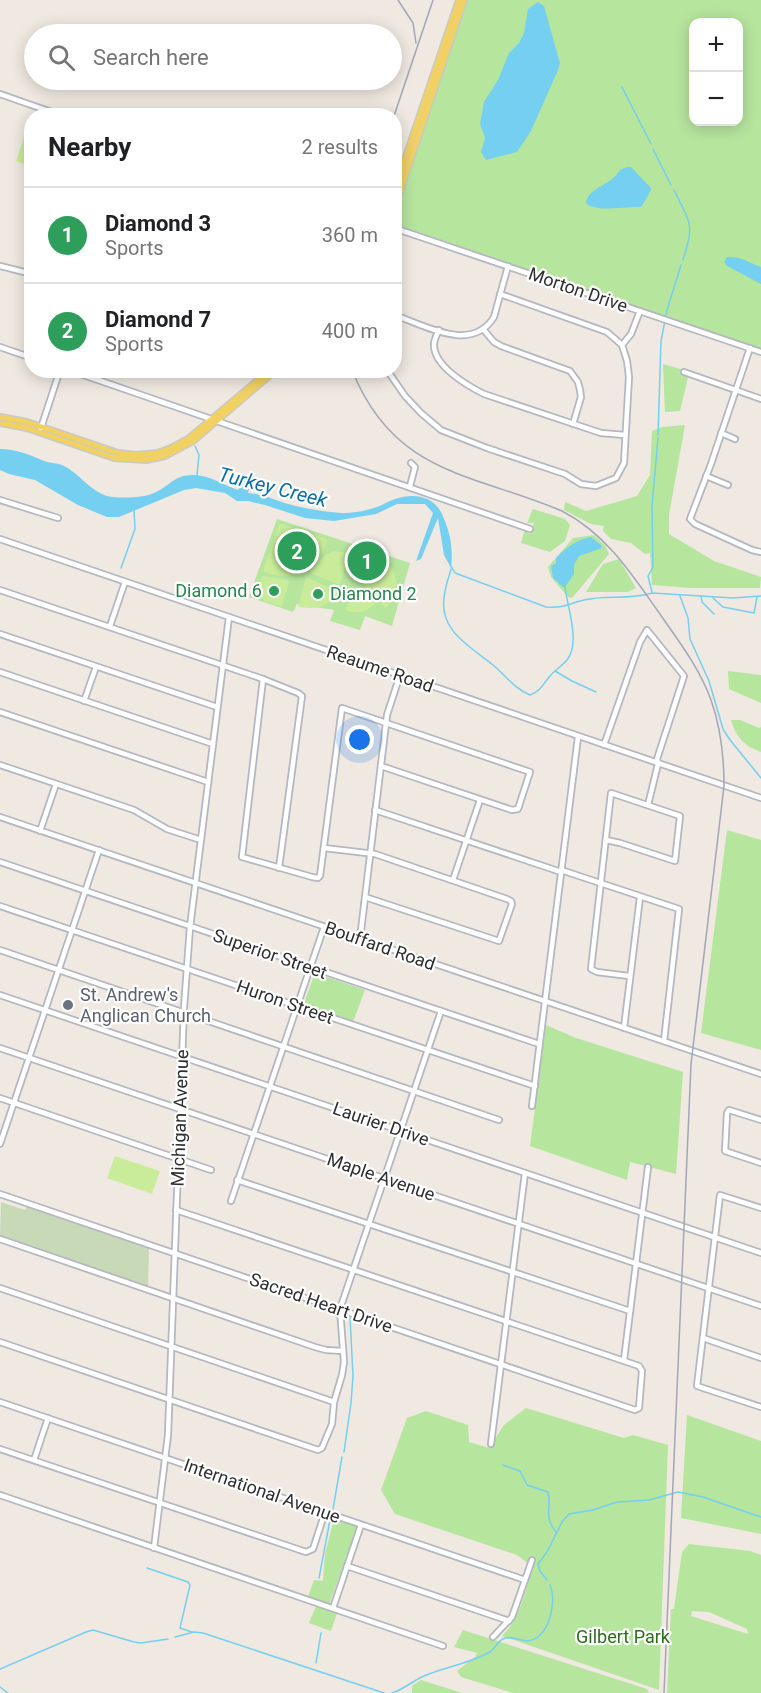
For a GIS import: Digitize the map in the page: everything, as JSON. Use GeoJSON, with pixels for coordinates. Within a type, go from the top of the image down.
{"type":"FeatureCollection","features":[{"type":"Feature","properties":{"kind":"main road"},"geometry":{"type":"LineString","coordinates":[[402,168],[459,0]]}},
{"type":"Feature","properties":{"kind":"main road"},"geometry":{"type":"LineString","coordinates":[[402,184],[464,0]]}},
{"type":"Feature","properties":{"kind":"main road"},"geometry":{"type":"LineString","coordinates":[[214,420],[261,378]]}},
{"type":"Feature","properties":{"kind":"main road"},"geometry":{"type":"LineString","coordinates":[[0,423],[40,430],[118,453],[137,455],[158,453],[188,439],[266,378]]}},
{"type":"Feature","properties":{"kind":"main road"},"geometry":{"type":"LineString","coordinates":[[0,417],[12,418],[40,430]]}},
{"type":"Feature","properties":{"kind":"street"},"geometry":{"type":"LineString","coordinates":[[0,94],[40,108]]}},
{"type":"Feature","properties":{"kind":"street","name":"Morton Drive"},"geometry":{"type":"LineString","coordinates":[[402,231],[761,352]]}},
{"type":"Feature","properties":{"kind":"street"},"geometry":{"type":"LineString","coordinates":[[0,266],[24,272]]}},
{"type":"Feature","properties":{"kind":"street"},"geometry":{"type":"LineString","coordinates":[[402,318],[458,336],[471,335],[483,329],[494,318],[508,266]]}},
{"type":"Feature","properties":{"kind":"street"},"geometry":{"type":"LineString","coordinates":[[393,378],[421,413],[441,429],[487,448],[565,474],[580,484],[596,486],[616,477],[624,464],[629,369],[622,345],[608,332],[500,294]]}},
{"type":"Feature","properties":{"kind":"street"},"geometry":{"type":"LineString","coordinates":[[622,345],[631,334],[640,311]]}},
{"type":"Feature","properties":{"kind":"street"},"geometry":{"type":"LineString","coordinates":[[483,329],[494,342],[501,346],[570,370],[578,382],[581,397],[573,424]]}},
{"type":"Feature","properties":{"kind":"street"},"geometry":{"type":"LineString","coordinates":[[439,330],[434,344],[435,351],[460,381],[484,394],[573,424],[601,433],[625,435]]}},
{"type":"Feature","properties":{"kind":"street"},"geometry":{"type":"LineString","coordinates":[[0,347],[24,355]]}},
{"type":"Feature","properties":{"kind":"street"},"geometry":{"type":"LineString","coordinates":[[750,348],[690,519],[695,524],[761,552]]}},
{"type":"Feature","properties":{"kind":"street"},"geometry":{"type":"LineString","coordinates":[[684,372],[761,399]]}},
{"type":"Feature","properties":{"kind":"street"},"geometry":{"type":"LineString","coordinates":[[40,430],[57,378]]}},
{"type":"Feature","properties":{"kind":"street"},"geometry":{"type":"LineString","coordinates":[[92,378],[530,529]]}},
{"type":"Feature","properties":{"kind":"street"},"geometry":{"type":"LineString","coordinates":[[721,433],[735,439]]}},
{"type":"Feature","properties":{"kind":"street"},"geometry":{"type":"LineString","coordinates":[[410,486],[415,467],[411,464]]}},
{"type":"Feature","properties":{"kind":"street"},"geometry":{"type":"LineString","coordinates":[[706,476],[728,485]]}},
{"type":"Feature","properties":{"kind":"street"},"geometry":{"type":"LineString","coordinates":[[0,500],[58,518]]}},
{"type":"Feature","properties":{"kind":"street","name":"Reaume Road"},"geometry":{"type":"LineString","coordinates":[[0,539],[761,798]]}},
{"type":"Feature","properties":{"kind":"street"},"geometry":{"type":"LineString","coordinates":[[110,626],[125,582]]}},
{"type":"Feature","properties":{"kind":"street"},"geometry":{"type":"LineString","coordinates":[[0,590],[263,679],[302,696],[279,868]]}},
{"type":"Feature","properties":{"kind":"street","name":"Michigan Avenue"},"geometry":{"type":"LineString","coordinates":[[154,1548],[165,1458],[169,1399],[184,1012],[190,927],[229,618]]}},
{"type":"Feature","properties":{"kind":"street"},"geometry":{"type":"LineString","coordinates":[[604,745],[640,642],[647,630],[684,676],[657,759],[658,764],[648,805]]}},
{"type":"Feature","properties":{"kind":"street"},"geometry":{"type":"LineString","coordinates":[[0,634],[217,707]]}},
{"type":"Feature","properties":{"kind":"street"},"geometry":{"type":"LineString","coordinates":[[84,701],[96,667]]}},
{"type":"Feature","properties":{"kind":"street"},"geometry":{"type":"LineString","coordinates":[[0,672],[213,744]]}},
{"type":"Feature","properties":{"kind":"street"},"geometry":{"type":"LineString","coordinates":[[360,939],[386,722],[400,675]]}},
{"type":"Feature","properties":{"kind":"street"},"geometry":{"type":"LineString","coordinates":[[263,679],[242,857],[318,878],[321,876],[342,708],[530,772],[518,809],[512,810],[381,766]]}},
{"type":"Feature","properties":{"kind":"street"},"geometry":{"type":"LineString","coordinates":[[0,712],[208,782]]}},
{"type":"Feature","properties":{"kind":"street"},"geometry":{"type":"LineString","coordinates":[[532,1107],[578,736]]}},
{"type":"Feature","properties":{"kind":"street"},"geometry":{"type":"LineString","coordinates":[[0,765],[134,810],[167,828],[201,840]]}},
{"type":"Feature","properties":{"kind":"street"},"geometry":{"type":"LineString","coordinates":[[40,831],[56,784]]}},
{"type":"Feature","properties":{"kind":"street"},"geometry":{"type":"LineString","coordinates":[[606,840],[675,861],[680,816],[611,793],[591,969],[597,972],[629,976]]}},
{"type":"Feature","properties":{"kind":"street"},"geometry":{"type":"LineString","coordinates":[[453,880],[480,800]]}},
{"type":"Feature","properties":{"kind":"street"},"geometry":{"type":"LineString","coordinates":[[375,810],[678,909],[664,1041]]}},
{"type":"Feature","properties":{"kind":"street","name":"Bouffard Road"},"geometry":{"type":"LineString","coordinates":[[0,817],[761,1074]]}},
{"type":"Feature","properties":{"kind":"street"},"geometry":{"type":"LineString","coordinates":[[324,848],[375,854],[511,901],[512,907],[499,941],[365,897]]}},
{"type":"Feature","properties":{"kind":"street"},"geometry":{"type":"LineString","coordinates":[[0,1144],[99,850]]}},
{"type":"Feature","properties":{"kind":"street","name":"Superior Street"},"geometry":{"type":"LineString","coordinates":[[0,862],[539,1044]]}},
{"type":"Feature","properties":{"kind":"street"},"geometry":{"type":"LineString","coordinates":[[624,1028],[640,897]]}},
{"type":"Feature","properties":{"kind":"street","name":"Huron Street"},"geometry":{"type":"LineString","coordinates":[[0,906],[535,1086]]}},
{"type":"Feature","properties":{"kind":"street"},"geometry":{"type":"LineString","coordinates":[[231,1201],[324,927]]}},
{"type":"Feature","properties":{"kind":"street"},"geometry":{"type":"LineString","coordinates":[[0,950],[499,1120]]}},
{"type":"Feature","properties":{"kind":"street","name":"Laurier Drive"},"geometry":{"type":"LineString","coordinates":[[0,995],[761,1253]]}},
{"type":"Feature","properties":{"kind":"street"},"geometry":{"type":"LineString","coordinates":[[0,1342],[318,1450],[324,1447],[332,1424],[334,1402],[342,1375],[340,1309],[441,1011]]}},
{"type":"Feature","properties":{"kind":"street","name":"Maple Avenue"},"geometry":{"type":"LineString","coordinates":[[0,1048],[761,1306]]}},
{"type":"Feature","properties":{"kind":"street"},"geometry":{"type":"LineString","coordinates":[[0,1098],[211,1170]]}},
{"type":"Feature","properties":{"kind":"street"},"geometry":{"type":"LineString","coordinates":[[761,1120],[729,1110],[725,1151],[761,1163]]}},
{"type":"Feature","properties":{"kind":"street"},"geometry":{"type":"LineString","coordinates":[[176,1210],[624,1360],[644,1214],[648,1167]]}},
{"type":"Feature","properties":{"kind":"street"},"geometry":{"type":"LineString","coordinates":[[491,1444],[525,1173]]}},
{"type":"Feature","properties":{"kind":"street"},"geometry":{"type":"LineString","coordinates":[[237,1180],[630,1311]]}},
{"type":"Feature","properties":{"kind":"street","name":"Sacred Heart Drive"},"geometry":{"type":"LineString","coordinates":[[0,1194],[635,1410],[640,1406],[642,1371],[639,1366],[624,1360]]}},
{"type":"Feature","properties":{"kind":"street"},"geometry":{"type":"LineString","coordinates":[[761,1208],[720,1195],[698,1386],[761,1407]]}},
{"type":"Feature","properties":{"kind":"street"},"geometry":{"type":"LineString","coordinates":[[0,1239],[315,1347],[343,1351]]}},
{"type":"Feature","properties":{"kind":"street"},"geometry":{"type":"LineString","coordinates":[[0,1288],[334,1402]]}},
{"type":"Feature","properties":{"kind":"street"},"geometry":{"type":"LineString","coordinates":[[703,1338],[761,1358]]}},
{"type":"Feature","properties":{"kind":"street","name":"International Avenue"},"geometry":{"type":"LineString","coordinates":[[0,1402],[525,1580]]}},
{"type":"Feature","properties":{"kind":"street"},"geometry":{"type":"LineString","coordinates":[[34,1460],[48,1418]]}},
{"type":"Feature","properties":{"kind":"street"},"geometry":{"type":"LineString","coordinates":[[0,1449],[306,1552],[313,1550],[325,1512]]}},
{"type":"Feature","properties":{"kind":"street"},"geometry":{"type":"LineString","coordinates":[[0,1496],[443,1646]]}},
{"type":"Feature","properties":{"kind":"street"},"geometry":{"type":"LineString","coordinates":[[333,1608],[361,1525]]}},
{"type":"Feature","properties":{"kind":"street"},"geometry":{"type":"LineString","coordinates":[[493,1637],[513,1614],[532,1560]]}},
{"type":"Feature","properties":{"kind":"street"},"geometry":{"type":"LineString","coordinates":[[347,1566],[509,1621]]}},
{"type":"Feature","properties":{"kind":"green space"},"geometry":{"type":"Polygon","coordinates":[[[466,0],[761,0],[761,349],[402,227],[402,194],[466,0]]]}},
{"type":"Feature","properties":{"kind":"green space"},"geometry":{"type":"Polygon","coordinates":[[[24,137],[24,164],[16,161],[24,137]]]}},
{"type":"Feature","properties":{"kind":"green space"},"geometry":{"type":"Polygon","coordinates":[[[663,364],[684,370],[683,375],[688,377],[680,411],[665,412],[663,364]]]}},
{"type":"Feature","properties":{"kind":"green space"},"geometry":{"type":"Polygon","coordinates":[[[685,425],[669,515],[669,534],[714,561],[761,577],[760,588],[691,588],[652,585],[650,553],[645,554],[631,543],[611,539],[603,531],[604,526],[591,524],[564,510],[565,502],[586,511],[637,496],[650,475],[652,431],[662,427],[685,425]]]}},
{"type":"Feature","properties":{"kind":"green space"},"geometry":{"type":"Polygon","coordinates":[[[533,509],[565,519],[570,525],[565,541],[550,552],[521,543],[525,528],[530,534],[534,523],[527,523],[533,509]]]}},
{"type":"Feature","properties":{"kind":"green space"},"geometry":{"type":"Polygon","coordinates":[[[277,519],[410,563],[392,626],[365,616],[360,630],[330,621],[334,610],[297,604],[293,612],[249,597],[277,519]]]}},
{"type":"Feature","properties":{"kind":"green space"},"geometry":{"type":"Polygon","coordinates":[[[279,525],[327,539],[319,559],[312,566],[294,575],[273,575],[263,571],[279,525]]]}},
{"type":"Feature","properties":{"kind":"green space"},"geometry":{"type":"Polygon","coordinates":[[[594,535],[605,545],[609,554],[572,598],[568,597],[551,577],[548,567],[573,538],[594,535]]]}},
{"type":"Feature","properties":{"kind":"green space"},"geometry":{"type":"Polygon","coordinates":[[[355,543],[384,552],[378,569],[370,575],[352,579],[351,560],[355,543]]]}},
{"type":"Feature","properties":{"kind":"green space"},"geometry":{"type":"Polygon","coordinates":[[[333,551],[349,553],[340,585],[310,573],[325,555],[333,551]]]}},
{"type":"Feature","properties":{"kind":"green space"},"geometry":{"type":"Polygon","coordinates":[[[619,559],[636,588],[628,592],[586,592],[603,564],[619,559]]]}},
{"type":"Feature","properties":{"kind":"green space"},"geometry":{"type":"Polygon","coordinates":[[[389,564],[395,576],[396,586],[393,597],[386,608],[364,584],[389,564]]]}},
{"type":"Feature","properties":{"kind":"green space","name":"Diamond 6"},"geometry":{"type":"Polygon","coordinates":[[[262,576],[288,580],[282,607],[264,601],[260,586],[262,576]]]}},
{"type":"Feature","properties":{"kind":"green space","name":"Diamond 2"},"geometry":{"type":"Polygon","coordinates":[[[306,577],[337,591],[325,605],[311,608],[298,607],[306,577]]]}},
{"type":"Feature","properties":{"kind":"green space"},"geometry":{"type":"Polygon","coordinates":[[[356,588],[377,602],[362,612],[345,610],[356,588]]]}},
{"type":"Feature","properties":{"kind":"green space"},"geometry":{"type":"Polygon","coordinates":[[[728,671],[761,675],[761,703],[729,689],[728,671]]]}},
{"type":"Feature","properties":{"kind":"green space"},"geometry":{"type":"Polygon","coordinates":[[[731,720],[740,720],[761,727],[761,752],[742,740],[731,720]]]}},
{"type":"Feature","properties":{"kind":"green space"},"geometry":{"type":"Polygon","coordinates":[[[727,830],[761,840],[761,1050],[701,1033],[727,830]]]}},
{"type":"Feature","properties":{"kind":"green space"},"geometry":{"type":"Polygon","coordinates":[[[315,973],[365,990],[353,1022],[303,1006],[315,973]]]}},
{"type":"Feature","properties":{"kind":"green space"},"geometry":{"type":"Polygon","coordinates":[[[546,1025],[576,1038],[683,1072],[676,1174],[630,1162],[627,1180],[530,1146],[546,1025]]]}},
{"type":"Feature","properties":{"kind":"green space"},"geometry":{"type":"Polygon","coordinates":[[[115,1156],[160,1171],[152,1194],[107,1178],[115,1156]]]}},
{"type":"Feature","properties":{"kind":"green space"},"geometry":{"type":"Polygon","coordinates":[[[1,1202],[25,1210],[27,1207],[36,1209],[149,1248],[148,1287],[0,1237],[1,1202]]]}},
{"type":"Feature","properties":{"kind":"green space","name":"Gilbert Park"},"geometry":{"type":"Polygon","coordinates":[[[526,1408],[624,1438],[633,1435],[668,1445],[659,1690],[502,1636],[514,1621],[533,1567],[517,1555],[395,1514],[381,1490],[407,1418],[426,1411],[468,1425],[469,1442],[489,1448],[504,1425],[526,1408]]]}},
{"type":"Feature","properties":{"kind":"green space"},"geometry":{"type":"Polygon","coordinates":[[[687,1415],[761,1441],[761,1534],[681,1518],[687,1415]]]}},
{"type":"Feature","properties":{"kind":"green space"},"geometry":{"type":"Polygon","coordinates":[[[334,1519],[357,1527],[329,1605],[308,1597],[314,1580],[323,1581],[325,1554],[334,1519]]]}},
{"type":"Feature","properties":{"kind":"green space"},"geometry":{"type":"Polygon","coordinates":[[[689,1544],[750,1551],[761,1555],[761,1693],[667,1693],[671,1609],[674,1609],[682,1552],[689,1544]],[[692,1611],[691,1616],[748,1634],[747,1629],[709,1612],[692,1611]]]}},
{"type":"Feature","properties":{"kind":"green space"},"geometry":{"type":"Polygon","coordinates":[[[316,1606],[337,1613],[331,1631],[309,1623],[316,1606]]]}},
{"type":"Feature","properties":{"kind":"green space"},"geometry":{"type":"Polygon","coordinates":[[[463,1630],[647,1689],[649,1693],[513,1693],[461,1677],[457,1671],[477,1653],[454,1647],[463,1630]]]}},
{"type":"Feature","properties":{"kind":"green space"},"geometry":{"type":"Polygon","coordinates":[[[421,1680],[462,1693],[412,1693],[412,1686],[421,1680]]]}},
{"type":"Feature","properties":{"kind":"water"},"geometry":{"type":"Polygon","coordinates":[[[538,2],[544,6],[560,63],[558,70],[531,131],[517,152],[486,160],[481,152],[485,138],[480,124],[484,102],[498,80],[509,53],[519,43],[524,33],[528,9],[538,2]]]}},
{"type":"Feature","properties":{"kind":"water"},"geometry":{"type":"Polygon","coordinates":[[[627,167],[631,167],[651,188],[641,207],[596,208],[586,203],[591,193],[627,167]]]}},
{"type":"Feature","properties":{"kind":"water"},"geometry":{"type":"Polygon","coordinates":[[[727,257],[741,258],[761,267],[761,284],[727,266],[724,262],[727,257]]]}},
{"type":"Feature","properties":{"kind":"water","name":"Turkey Creek"},"geometry":{"type":"Polygon","coordinates":[[[0,449],[17,451],[62,465],[92,488],[113,497],[150,495],[177,478],[188,475],[212,479],[238,490],[244,480],[249,479],[251,483],[248,493],[336,513],[367,510],[392,500],[418,496],[431,501],[441,512],[451,543],[451,568],[444,555],[438,518],[421,559],[416,561],[433,513],[425,504],[397,504],[376,514],[334,521],[305,518],[265,505],[237,501],[225,493],[196,488],[184,490],[119,517],[107,517],[78,505],[35,480],[0,470],[0,449]]]}},
{"type":"Feature","properties":{"kind":"water"},"geometry":{"type":"Polygon","coordinates":[[[591,537],[602,548],[579,556],[574,565],[574,574],[563,587],[553,578],[551,566],[568,547],[591,537]]]}},
{"type":"Feature","properties":{"kind":"waterway"},"geometry":{"type":"LineString","coordinates":[[622,87],[651,144]]}},
{"type":"Feature","properties":{"kind":"waterway"},"geometry":{"type":"LineString","coordinates":[[653,149],[671,185]]}},
{"type":"Feature","properties":{"kind":"waterway"},"geometry":{"type":"LineString","coordinates":[[674,190],[687,217],[690,230],[683,260]]}},
{"type":"Feature","properties":{"kind":"waterway"},"geometry":{"type":"LineString","coordinates":[[658,435],[661,341],[667,310],[681,265]]}},
{"type":"Feature","properties":{"kind":"waterway"},"geometry":{"type":"LineString","coordinates":[[652,592],[648,576],[653,567],[652,506],[658,438]]}},
{"type":"Feature","properties":{"kind":"waterway"},"geometry":{"type":"LineString","coordinates":[[195,446],[199,455],[197,475]]}},
{"type":"Feature","properties":{"kind":"waterway"},"geometry":{"type":"LineString","coordinates":[[121,568],[135,529],[134,511]]}},
{"type":"Feature","properties":{"kind":"waterway","name":"Turkey Creek"},"geometry":{"type":"LineString","coordinates":[[451,566],[455,573],[546,607],[562,606],[584,600],[652,593],[733,598],[761,596]]}},
{"type":"Feature","properties":{"kind":"waterway"},"geometry":{"type":"LineString","coordinates":[[451,569],[445,589],[444,605],[445,617],[450,627],[465,644],[530,695],[539,689],[571,653],[573,634],[565,587]]}},
{"type":"Feature","properties":{"kind":"waterway"},"geometry":{"type":"LineString","coordinates":[[680,596],[688,618],[690,639],[709,681],[723,729],[761,778]]}},
{"type":"Feature","properties":{"kind":"waterway"},"geometry":{"type":"LineString","coordinates":[[701,596],[702,602],[714,614]]}},
{"type":"Feature","properties":{"kind":"waterway","name":"Turkey Creek"},"geometry":{"type":"LineString","coordinates":[[713,598],[723,607],[754,613],[757,597]]}},
{"type":"Feature","properties":{"kind":"waterway"},"geometry":{"type":"LineString","coordinates":[[555,671],[596,692]]}},
{"type":"Feature","properties":{"kind":"waterway"},"geometry":{"type":"LineString","coordinates":[[344,1452],[353,1376],[350,1317]]}},
{"type":"Feature","properties":{"kind":"waterway"},"geometry":{"type":"LineString","coordinates":[[333,1509],[342,1457]]}},
{"type":"Feature","properties":{"kind":"waterway"},"geometry":{"type":"LineString","coordinates":[[503,1465],[520,1471],[527,1485],[548,1492],[549,1517],[556,1532]]}},
{"type":"Feature","properties":{"kind":"waterway"},"geometry":{"type":"LineString","coordinates":[[547,1580],[538,1564],[569,1514],[593,1510],[617,1502],[649,1500],[678,1492],[703,1497],[761,1517]]}},
{"type":"Feature","properties":{"kind":"waterway"},"geometry":{"type":"LineString","coordinates":[[319,1578],[330,1520]]}},
{"type":"Feature","properties":{"kind":"waterway"},"geometry":{"type":"LineString","coordinates":[[147,1568],[188,1582],[190,1585],[180,1628],[192,1632]]}},
{"type":"Feature","properties":{"kind":"waterway"},"geometry":{"type":"LineString","coordinates":[[392,1693],[424,1676],[483,1656],[503,1639],[529,1641],[539,1636],[547,1626],[551,1612],[550,1585]]}},
{"type":"Feature","properties":{"kind":"waterway"},"geometry":{"type":"LineString","coordinates":[[0,1669],[93,1630],[141,1643],[168,1639]]}},
{"type":"Feature","properties":{"kind":"waterway"},"geometry":{"type":"LineString","coordinates":[[175,1637],[194,1632],[203,1633],[384,1693]]}},
{"type":"Feature","properties":{"kind":"waterway"},"geometry":{"type":"LineString","coordinates":[[316,1663],[321,1633]]}},
{"type":"Feature","properties":{"kind":"waterway"},"geometry":{"type":"LineString","coordinates":[[0,1687],[8,1693]]}},
{"type":"Feature","properties":{"kind":"railway"},"geometry":{"type":"LineString","coordinates":[[398,0],[413,23],[416,43]]}},
{"type":"Feature","properties":{"kind":"railway"},"geometry":{"type":"LineString","coordinates":[[397,108],[433,0]]}},
{"type":"Feature","properties":{"kind":"railway"},"geometry":{"type":"LineString","coordinates":[[356,378],[369,405],[390,431],[413,451],[439,466],[562,511],[593,532],[606,544],[630,572],[689,657],[711,700],[720,732],[724,786],[691,1064],[664,1693]]}},
{"type":"Feature","properties":{"kind":"place","name":"Diamond 7"},"geometry":{"type":"Point","coordinates":[297,551]}},
{"type":"Feature","properties":{"kind":"place","name":"Diamond 3"},"geometry":{"type":"Point","coordinates":[367,561]}},
{"type":"Feature","properties":{"kind":"place","name":"Diamond 6"},"geometry":{"type":"Point","coordinates":[274,591]}},
{"type":"Feature","properties":{"kind":"place","name":"Diamond 2"},"geometry":{"type":"Point","coordinates":[318,594]}},
{"type":"Feature","properties":{"kind":"place","name":"St. Andrew's Anglican Church"},"geometry":{"type":"Point","coordinates":[68,1005]}}]}
